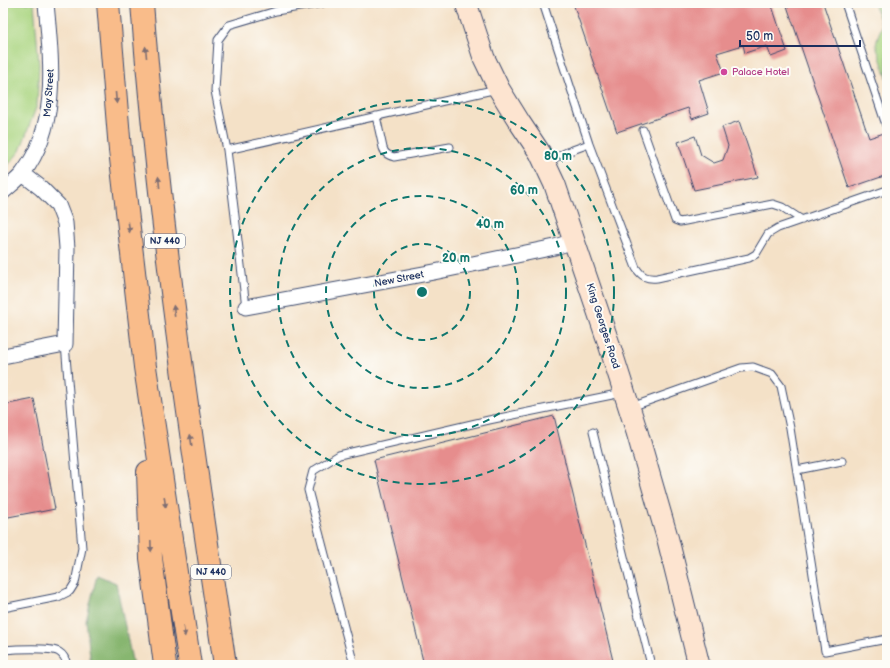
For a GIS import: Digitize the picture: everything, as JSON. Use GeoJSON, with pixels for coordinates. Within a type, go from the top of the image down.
{"type":"FeatureCollection","features":[{"type":"Feature","properties":{"kind":"highway","name":"NJ 440"},"geometry":{"type":"LineString","coordinates":[[108,3],[120,150],[145,367],[190,665]]}},
{"type":"Feature","properties":{"kind":"highway","name":"NJ 440"},"geometry":{"type":"LineString","coordinates":[[142,3],[170,278],[197,478],[225,665]]}},
{"type":"Feature","properties":{"kind":"highway"},"geometry":{"type":"LineString","coordinates":[[145,367],[151,558],[165,665]]}},
{"type":"Feature","properties":{"kind":"highway"},"geometry":{"type":"LineString","coordinates":[[197,478],[235,665]]}},
{"type":"Feature","properties":{"kind":"street","name":"May Street"},"geometry":{"type":"LineString","coordinates":[[3,192],[23,174],[39,147],[48,117],[51,65],[46,3]]}},
{"type":"Feature","properties":{"kind":"street","name":"King Georges Road"},"geometry":{"type":"LineString","coordinates":[[466,3],[484,58],[499,89],[546,163],[574,241],[627,400],[658,506],[693,664]]}},
{"type":"Feature","properties":{"kind":"street"},"geometry":{"type":"LineString","coordinates":[[3,356],[65,344],[67,248],[65,223],[58,205],[41,188],[23,174]]}},
{"type":"Feature","properties":{"kind":"street","name":"New Street"},"geometry":{"type":"LineString","coordinates":[[246,307],[434,272],[555,247],[574,241]]}},
{"type":"Feature","properties":{"kind":"lane"},"geometry":{"type":"LineString","coordinates":[[246,307],[227,150],[215,91],[218,40],[229,25],[276,11],[323,3]]}},
{"type":"Feature","properties":{"kind":"lane"},"geometry":{"type":"LineString","coordinates":[[543,3],[589,144],[636,268],[643,276],[648,278],[658,278],[749,258],[756,254],[764,238],[773,231],[887,190]]}},
{"type":"Feature","properties":{"kind":"lane"},"geometry":{"type":"LineString","coordinates":[[845,3],[887,128]]}},
{"type":"Feature","properties":{"kind":"lane"},"geometry":{"type":"LineString","coordinates":[[227,150],[499,89]]}},
{"type":"Feature","properties":{"kind":"lane"},"geometry":{"type":"LineString","coordinates":[[376,116],[383,148],[389,156],[394,157],[450,147]]}},
{"type":"Feature","properties":{"kind":"lane"},"geometry":{"type":"LineString","coordinates":[[643,130],[677,222],[773,204],[782,207],[802,220]]}},
{"type":"Feature","properties":{"kind":"lane"},"geometry":{"type":"LineString","coordinates":[[546,163],[567,152],[589,144]]}},
{"type":"Feature","properties":{"kind":"lane"},"geometry":{"type":"LineString","coordinates":[[3,608],[58,597],[70,591],[75,583],[82,548],[65,344]]}},
{"type":"Feature","properties":{"kind":"lane"},"geometry":{"type":"LineString","coordinates":[[354,665],[308,490],[313,471],[339,455],[489,420],[627,400],[741,368],[753,367],[772,374],[780,386],[790,428],[825,651],[887,639]]}},
{"type":"Feature","properties":{"kind":"lane"},"geometry":{"type":"LineString","coordinates":[[593,432],[651,665]]}},
{"type":"Feature","properties":{"kind":"lane"},"geometry":{"type":"LineString","coordinates":[[796,470],[842,461]]}},
{"type":"Feature","properties":{"kind":"lane"},"geometry":{"type":"LineString","coordinates":[[3,650],[51,649],[60,652],[66,658],[68,665]]}},
{"type":"Feature","properties":{"kind":"green space"},"geometry":{"type":"Polygon","coordinates":[[[3,3],[34,3],[39,65],[37,105],[20,151],[3,171],[3,3]]]}},
{"type":"Feature","properties":{"kind":"green space"},"geometry":{"type":"Polygon","coordinates":[[[874,3],[887,3],[887,78],[876,45],[882,26],[874,3]]]}},
{"type":"Feature","properties":{"kind":"green space"},"geometry":{"type":"Polygon","coordinates":[[[97,575],[116,583],[133,665],[91,665],[86,621],[97,575]]]}},
{"type":"Feature","properties":{"kind":"building"},"geometry":{"type":"Polygon","coordinates":[[[573,3],[771,3],[787,51],[771,57],[767,46],[745,53],[743,45],[717,53],[724,72],[699,80],[709,113],[692,119],[688,108],[617,132],[573,3]]]}},
{"type":"Feature","properties":{"kind":"building"},"geometry":{"type":"Polygon","coordinates":[[[786,3],[823,3],[869,138],[887,132],[887,175],[849,188],[786,3]]]}},
{"type":"Feature","properties":{"kind":"building"},"geometry":{"type":"Polygon","coordinates":[[[739,121],[758,177],[694,190],[678,142],[695,136],[701,155],[714,163],[723,160],[728,146],[722,127],[739,121]]]}},
{"type":"Feature","properties":{"kind":"building"},"geometry":{"type":"Polygon","coordinates":[[[34,399],[55,509],[3,518],[3,405],[34,399]]]}},
{"type":"Feature","properties":{"kind":"building"},"geometry":{"type":"Polygon","coordinates":[[[554,416],[614,665],[424,665],[374,460],[554,416]]]}},
{"type":"Feature","properties":{"kind":"place","name":"Palace Hotel"},"geometry":{"type":"Point","coordinates":[724,72]}}]}
